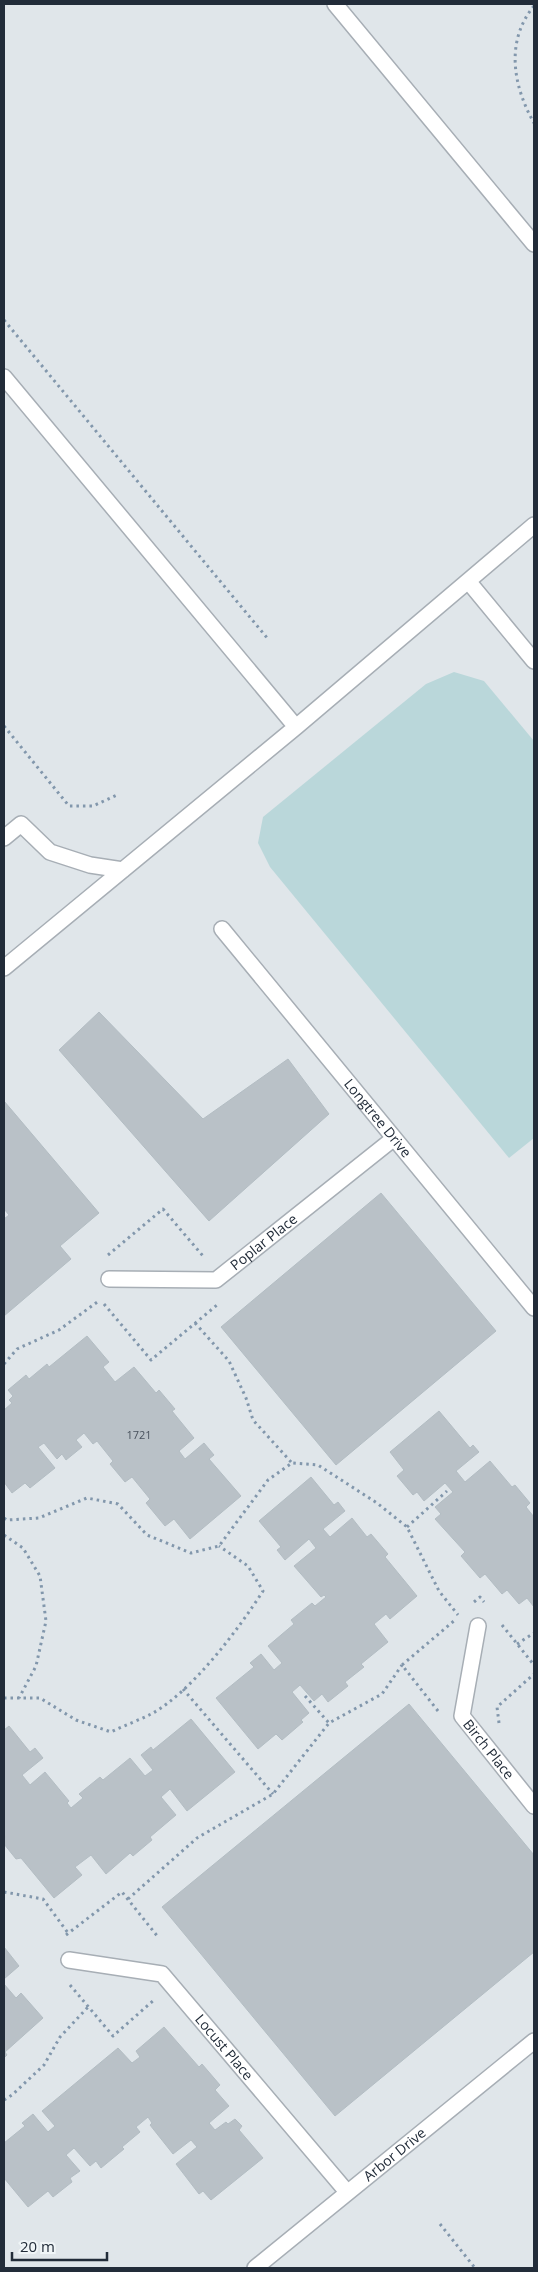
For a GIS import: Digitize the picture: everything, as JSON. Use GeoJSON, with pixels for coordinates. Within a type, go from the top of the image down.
{"type":"FeatureCollection","features":[{"type":"Feature","properties":{"kind":"street"},"geometry":{"type":"LineString","coordinates":[[335,4],[534,244]]}},
{"type":"Feature","properties":{"kind":"street"},"geometry":{"type":"LineString","coordinates":[[4,377],[296,727]]}},
{"type":"Feature","properties":{"kind":"street"},"geometry":{"type":"LineString","coordinates":[[4,968],[296,727],[534,525]]}},
{"type":"Feature","properties":{"kind":"street"},"geometry":{"type":"LineString","coordinates":[[468,581],[534,661]]}},
{"type":"Feature","properties":{"kind":"street"},"geometry":{"type":"LineString","coordinates":[[4,838],[21,824],[50,852],[90,865],[123,870]]}},
{"type":"Feature","properties":{"kind":"street","name":"Longtree Drive"},"geometry":{"type":"LineString","coordinates":[[222,928],[534,1308]]}},
{"type":"Feature","properties":{"kind":"street","name":"Poplar Place"},"geometry":{"type":"LineString","coordinates":[[109,1279],[216,1280],[393,1138]]}},
{"type":"Feature","properties":{"kind":"street","name":"Birch Place"},"geometry":{"type":"LineString","coordinates":[[478,1626],[462,1716],[534,1806]]}},
{"type":"Feature","properties":{"kind":"street","name":"Locust Place"},"geometry":{"type":"LineString","coordinates":[[69,1960],[162,1974],[347,2192]]}},
{"type":"Feature","properties":{"kind":"street","name":"Arbor Drive"},"geometry":{"type":"LineString","coordinates":[[255,2268],[534,2041]]}},
{"type":"Feature","properties":{"kind":"path"},"geometry":{"type":"LineString","coordinates":[[534,6],[525,17],[516,40],[516,70],[524,105],[534,123]]}},
{"type":"Feature","properties":{"kind":"path"},"geometry":{"type":"LineString","coordinates":[[4,320],[268,639]]}},
{"type":"Feature","properties":{"kind":"path"},"geometry":{"type":"LineString","coordinates":[[4,726],[69,806],[93,806],[119,794]]}},
{"type":"Feature","properties":{"kind":"path"},"geometry":{"type":"LineString","coordinates":[[4,1364],[17,1349],[59,1330],[101,1300]]}},
{"type":"Feature","properties":{"kind":"path"},"geometry":{"type":"LineString","coordinates":[[195,1323],[229,1361],[254,1420],[292,1463]]}},
{"type":"Feature","properties":{"kind":"path"},"geometry":{"type":"LineString","coordinates":[[4,1518],[6,1520],[39,1518],[87,1498],[118,1504],[147,1535],[191,1553],[219,1546],[268,1480],[292,1463],[318,1465],[377,1503],[407,1527],[439,1591],[459,1616]]}},
{"type":"Feature","properties":{"kind":"path"},"geometry":{"type":"LineString","coordinates":[[407,1527],[446,1491]]}},
{"type":"Feature","properties":{"kind":"path"},"geometry":{"type":"LineString","coordinates":[[4,1535],[23,1548],[40,1576],[46,1621],[36,1666],[19,1698]]}},
{"type":"Feature","properties":{"kind":"path"},"geometry":{"type":"LineString","coordinates":[[4,1698],[40,1698],[76,1720],[111,1732],[154,1712],[191,1682],[244,1620],[263,1591],[248,1566],[219,1546]]}},
{"type":"Feature","properties":{"kind":"path"},"geometry":{"type":"LineString","coordinates":[[517,1644],[534,1633]]}},
{"type":"Feature","properties":{"kind":"path"},"geometry":{"type":"LineString","coordinates":[[128,1899],[197,1838],[273,1794],[329,1723],[382,1694],[402,1665]]}},
{"type":"Feature","properties":{"kind":"path"},"geometry":{"type":"LineString","coordinates":[[500,1730],[498,1707],[534,1674]]}},
{"type":"Feature","properties":{"kind":"path"},"geometry":{"type":"LineString","coordinates":[[183,1689],[273,1794]]}},
{"type":"Feature","properties":{"kind":"path"},"geometry":{"type":"LineString","coordinates":[[305,1696],[329,1723]]}},
{"type":"Feature","properties":{"kind":"path"},"geometry":{"type":"LineString","coordinates":[[4,1892],[43,1899],[68,1933]]}},
{"type":"Feature","properties":{"kind":"path"},"geometry":{"type":"LineString","coordinates":[[61,1938],[122,1892],[158,1937]]}},
{"type":"Feature","properties":{"kind":"path"},"geometry":{"type":"LineString","coordinates":[[65,1980],[113,2036],[156,1999]]}},
{"type":"Feature","properties":{"kind":"path"},"geometry":{"type":"LineString","coordinates":[[4,2100],[12,2095],[44,2065],[60,2037],[88,2007]]}},
{"type":"Feature","properties":{"kind":"path"},"geometry":{"type":"LineString","coordinates":[[440,2224],[476,2268]]}},
{"type":"Feature","properties":{"kind":"shaded area"},"geometry":{"type":"Polygon","coordinates":[[[454,672],[484,681],[534,741],[534,1138],[509,1158],[270,867],[258,843],[263,817],[426,684],[454,672]]]}},
{"type":"Feature","properties":{"kind":"building"},"geometry":{"type":"Polygon","coordinates":[[[99,1012],[203,1119],[288,1059],[329,1114],[209,1221],[59,1050],[99,1012]]]}},
{"type":"Feature","properties":{"kind":"building"},"geometry":{"type":"Polygon","coordinates":[[[4,1101],[99,1213],[60,1246],[71,1259],[4,1316],[4,1219],[9,1215],[4,1209],[4,1101]]]}},
{"type":"Feature","properties":{"kind":"building"},"geometry":{"type":"Polygon","coordinates":[[[381,1193],[496,1331],[336,1465],[221,1327],[381,1193]]]}},
{"type":"Feature","properties":{"kind":"building"},"geometry":{"type":"Polygon","coordinates":[[[87,1336],[109,1362],[103,1367],[115,1382],[134,1367],[156,1393],[159,1390],[175,1409],[172,1411],[194,1438],[179,1451],[185,1459],[204,1443],[214,1455],[209,1459],[241,1496],[190,1539],[174,1519],[165,1526],[146,1503],[150,1499],[132,1477],[125,1482],[110,1464],[113,1461],[97,1441],[93,1444],[84,1433],[76,1440],[82,1447],[66,1460],[62,1454],[57,1459],[44,1443],[38,1447],[55,1468],[30,1488],[25,1483],[12,1493],[4,1482],[4,1410],[12,1403],[9,1400],[13,1396],[8,1390],[26,1375],[29,1379],[47,1364],[49,1367],[87,1336]]]}},
{"type":"Feature","properties":{"kind":"building"},"geometry":{"type":"Polygon","coordinates":[[[439,1411],[470,1448],[473,1445],[479,1452],[456,1471],[465,1482],[490,1461],[512,1487],[515,1485],[530,1503],[526,1507],[534,1517],[534,1607],[527,1598],[519,1604],[507,1590],[502,1594],[485,1574],[480,1578],[461,1556],[465,1552],[435,1519],[441,1514],[435,1507],[453,1492],[445,1483],[424,1501],[417,1492],[413,1495],[397,1476],[404,1470],[390,1452],[439,1411]]]}},
{"type":"Feature","properties":{"kind":"building"},"geometry":{"type":"Polygon","coordinates":[[[311,1477],[334,1505],[338,1502],[345,1511],[323,1529],[330,1537],[352,1518],[367,1537],[371,1534],[388,1554],[385,1557],[417,1596],[390,1619],[386,1614],[374,1624],[388,1642],[361,1664],[364,1667],[345,1682],[348,1686],[328,1702],[322,1694],[314,1701],[300,1685],[292,1692],[309,1713],[301,1720],[303,1722],[282,1740],[276,1734],[258,1749],[216,1698],[254,1667],[250,1663],[261,1654],[274,1670],[282,1663],[268,1646],[294,1624],[291,1620],[312,1603],[315,1606],[326,1597],[324,1595],[321,1597],[294,1566],[316,1548],[309,1539],[285,1560],[277,1550],[281,1547],[259,1521],[311,1477]]]}},
{"type":"Feature","properties":{"kind":"building"},"geometry":{"type":"Polygon","coordinates":[[[409,1704],[534,1855],[534,1952],[335,2116],[162,1907],[409,1704]]]}},
{"type":"Feature","properties":{"kind":"building"},"geometry":{"type":"Polygon","coordinates":[[[191,1719],[235,1772],[187,1811],[170,1789],[161,1797],[176,1815],[150,1837],[152,1840],[133,1856],[130,1853],[106,1874],[91,1855],[75,1867],[82,1875],[54,1898],[21,1858],[16,1859],[4,1844],[4,1730],[9,1726],[30,1752],[35,1748],[43,1758],[22,1775],[30,1785],[45,1772],[69,1801],[67,1803],[71,1808],[83,1798],[79,1794],[100,1777],[103,1780],[130,1758],[145,1776],[153,1770],[141,1755],[151,1747],[153,1750],[191,1719]]]}},
{"type":"Feature","properties":{"kind":"building"},"geometry":{"type":"Polygon","coordinates":[[[4,1947],[19,1966],[4,1979],[4,1947]]]}},
{"type":"Feature","properties":{"kind":"building"},"geometry":{"type":"Polygon","coordinates":[[[4,1984],[16,1998],[21,1993],[43,2018],[5,2052],[7,2055],[4,2058],[4,1984]]]}},
{"type":"Feature","properties":{"kind":"building"},"geometry":{"type":"Polygon","coordinates":[[[164,2027],[199,2067],[202,2064],[220,2085],[215,2090],[229,2106],[209,2123],[215,2130],[226,2122],[228,2124],[235,2119],[242,2126],[239,2130],[263,2158],[211,2200],[203,2191],[199,2194],[176,2164],[197,2147],[191,2140],[173,2154],[150,2125],[152,2123],[148,2117],[136,2127],[140,2132],[122,2147],[124,2149],[101,2168],[96,2161],[90,2166],[74,2148],[66,2155],[80,2171],[70,2178],[72,2182],[53,2197],[48,2191],[28,2207],[4,2178],[4,2143],[25,2126],[22,2123],[33,2114],[48,2132],[55,2126],[42,2111],[118,2048],[132,2063],[140,2057],[136,2051],[164,2027]]]}}]}
